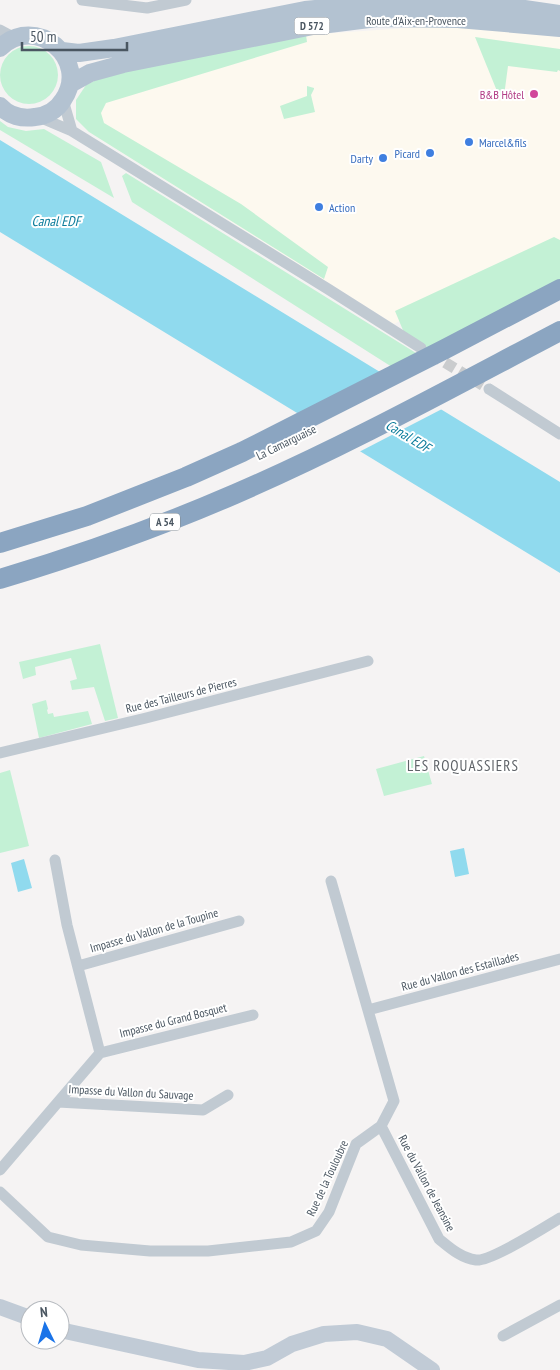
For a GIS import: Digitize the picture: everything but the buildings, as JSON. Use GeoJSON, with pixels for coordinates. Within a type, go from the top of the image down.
{"type":"FeatureCollection","features":[{"type":"Feature","properties":{"kind":"highway"},"geometry":{"type":"LineString","coordinates":[[419,371],[560,290]]}},
{"type":"Feature","properties":{"kind":"highway"},"geometry":{"type":"LineString","coordinates":[[0,543],[87,516],[292,433],[560,302]]}},
{"type":"Feature","properties":{"kind":"highway","name":"La Camarguaise"},"geometry":{"type":"LineString","coordinates":[[0,579],[148,529],[234,494],[487,380],[559,332]]}},
{"type":"Feature","properties":{"kind":"highway","name":"La Camarguaise"},"geometry":{"type":"LineString","coordinates":[[0,554],[37,545],[144,506],[222,474],[292,433]]}},
{"type":"Feature","properties":{"kind":"main road","name":"Route d'Aix-en-Provence"},"geometry":{"type":"LineString","coordinates":[[62,51],[79,53],[114,48],[305,10],[376,3],[446,2],[511,7],[560,14]]}},
{"type":"Feature","properties":{"kind":"main road","name":"Route d'Aix-en-Provence"},"geometry":{"type":"LineString","coordinates":[[39,117],[52,112],[67,92],[90,73],[123,64],[313,26],[378,18],[458,19],[560,28]]}},
{"type":"Feature","properties":{"kind":"main road"},"geometry":{"type":"LineString","coordinates":[[0,48],[4,44],[7,34],[40,37],[52,42],[62,51],[68,61],[71,73],[67,92]]}},
{"type":"Feature","properties":{"kind":"main road"},"geometry":{"type":"LineString","coordinates":[[0,106],[13,115],[26,118],[39,117]]}},
{"type":"Feature","properties":{"kind":"street"},"geometry":{"type":"LineString","coordinates":[[82,0],[145,4],[186,0]]}},
{"type":"Feature","properties":{"kind":"street"},"geometry":{"type":"LineString","coordinates":[[67,92],[72,131]]}},
{"type":"Feature","properties":{"kind":"street"},"geometry":{"type":"LineString","coordinates":[[39,117],[72,131],[421,348]]}},
{"type":"Feature","properties":{"kind":"street"},"geometry":{"type":"LineString","coordinates":[[487,380],[560,434]]}},
{"type":"Feature","properties":{"kind":"street","name":"Rue des Tailleurs de Pierres"},"geometry":{"type":"LineString","coordinates":[[0,753],[368,661]]}},
{"type":"Feature","properties":{"kind":"street"},"geometry":{"type":"LineString","coordinates":[[2,1164],[100,1053],[67,925],[54,860]]}},
{"type":"Feature","properties":{"kind":"street","name":"Rue de la Touloubre"},"geometry":{"type":"LineString","coordinates":[[0,1192],[48,1237],[81,1246],[150,1251],[208,1251],[290,1242],[316,1232],[329,1212],[356,1144],[381,1126],[394,1102],[331,881]]}},
{"type":"Feature","properties":{"kind":"street","name":"Impasse du Vallon de la Toupine"},"geometry":{"type":"LineString","coordinates":[[78,966],[238,921]]}},
{"type":"Feature","properties":{"kind":"street","name":"Rue du Vallon des Estaillades"},"geometry":{"type":"LineString","coordinates":[[368,1010],[560,959]]}},
{"type":"Feature","properties":{"kind":"street","name":"Impasse du Grand Bosquet"},"geometry":{"type":"LineString","coordinates":[[100,1053],[253,1015]]}},
{"type":"Feature","properties":{"kind":"street","name":"Impasse du Vallon du Sauvage"},"geometry":{"type":"LineString","coordinates":[[58,1102],[203,1110],[228,1095]]}},
{"type":"Feature","properties":{"kind":"street","name":"Rue du Vallon de Jeansine"},"geometry":{"type":"LineString","coordinates":[[381,1126],[439,1239],[453,1251],[466,1258],[478,1261],[500,1253],[560,1218]]}},
{"type":"Feature","properties":{"kind":"street"},"geometry":{"type":"LineString","coordinates":[[503,1336],[560,1305]]}},
{"type":"Feature","properties":{"kind":"street"},"geometry":{"type":"LineString","coordinates":[[0,1307],[20,1314]]}},
{"type":"Feature","properties":{"kind":"street"},"geometry":{"type":"LineString","coordinates":[[70,1332],[198,1360],[250,1367],[292,1344],[324,1334],[357,1332],[387,1339],[432,1370]]}},
{"type":"Feature","properties":{"kind":"shaded area"},"geometry":{"type":"Polygon","coordinates":[[[474,26],[560,37],[560,240],[394,324],[89,132],[76,119],[76,100],[306,35],[420,27],[474,26]]]}},
{"type":"Feature","properties":{"kind":"green space"},"geometry":{"type":"Polygon","coordinates":[[[306,35],[307,42],[106,103],[101,113],[104,123],[241,204],[328,267],[324,279],[89,132],[76,119],[76,100],[86,85],[104,76],[306,35]]]}},
{"type":"Feature","properties":{"kind":"green space"},"geometry":{"type":"Polygon","coordinates":[[[475,37],[560,49],[560,71],[508,66],[504,96],[499,96],[475,37]]]}},
{"type":"Feature","properties":{"kind":"green space"},"geometry":{"type":"Polygon","coordinates":[[[29,46],[40,48],[53,59],[58,75],[56,86],[45,99],[29,104],[18,102],[5,91],[0,75],[2,64],[13,51],[29,46]]]}},
{"type":"Feature","properties":{"kind":"green space"},"geometry":{"type":"Polygon","coordinates":[[[307,86],[314,88],[311,95],[315,112],[284,119],[280,106],[307,96],[307,86]]]}},
{"type":"Feature","properties":{"kind":"green space"},"geometry":{"type":"Polygon","coordinates":[[[0,121],[8,127],[26,131],[44,129],[101,162],[114,198],[0,130],[0,121]]]}},
{"type":"Feature","properties":{"kind":"green space"},"geometry":{"type":"Polygon","coordinates":[[[126,173],[416,353],[392,367],[132,202],[122,176],[126,173]]]}},
{"type":"Feature","properties":{"kind":"green space"},"geometry":{"type":"Polygon","coordinates":[[[554,237],[560,240],[560,280],[425,349],[405,335],[395,311],[554,237]]]}},
{"type":"Feature","properties":{"kind":"green space"},"geometry":{"type":"Polygon","coordinates":[[[100,644],[118,718],[105,721],[94,687],[72,690],[70,681],[77,679],[71,658],[35,667],[36,675],[23,679],[19,662],[100,644]]]}},
{"type":"Feature","properties":{"kind":"green space"},"geometry":{"type":"Polygon","coordinates":[[[46,700],[48,714],[53,713],[54,717],[88,711],[92,724],[39,738],[32,704],[46,700]]]}},
{"type":"Feature","properties":{"kind":"green space"},"geometry":{"type":"Polygon","coordinates":[[[424,756],[432,784],[384,796],[376,769],[424,756]]]}},
{"type":"Feature","properties":{"kind":"green space"},"geometry":{"type":"Polygon","coordinates":[[[10,770],[29,846],[0,853],[0,773],[10,770]]]}},
{"type":"Feature","properties":{"kind":"water","name":"Canal EDF"},"geometry":{"type":"Polygon","coordinates":[[[0,140],[560,482],[560,573],[0,232],[0,140]]]}},
{"type":"Feature","properties":{"kind":"water"},"geometry":{"type":"Polygon","coordinates":[[[464,848],[469,874],[455,877],[450,851],[464,848]]]}},
{"type":"Feature","properties":{"kind":"water"},"geometry":{"type":"Polygon","coordinates":[[[24,859],[32,888],[18,892],[11,863],[24,859]]]}},
{"type":"Feature","properties":{"kind":"pier"},"geometry":{"type":"Polygon","coordinates":[[[386,373],[444,408],[357,453],[297,416],[386,373]]]}},
{"type":"Feature","properties":{"kind":"tunnel"},"geometry":{"type":"LineString","coordinates":[[431,354],[489,389]]}},
{"type":"Feature","properties":{"kind":"place","name":"B&B Hôtel"},"geometry":{"type":"Point","coordinates":[534,94]}},
{"type":"Feature","properties":{"kind":"place","name":"Marcel&fils"},"geometry":{"type":"Point","coordinates":[469,142]}},
{"type":"Feature","properties":{"kind":"place","name":"Picard"},"geometry":{"type":"Point","coordinates":[430,153]}},
{"type":"Feature","properties":{"kind":"place","name":"Darty"},"geometry":{"type":"Point","coordinates":[383,158]}},
{"type":"Feature","properties":{"kind":"place","name":"Action"},"geometry":{"type":"Point","coordinates":[319,207]}},
{"type":"Feature","properties":{"kind":"district","name":"LES ROQUASSIERS"},"geometry":{"type":"Point","coordinates":[463,765]}}]}
